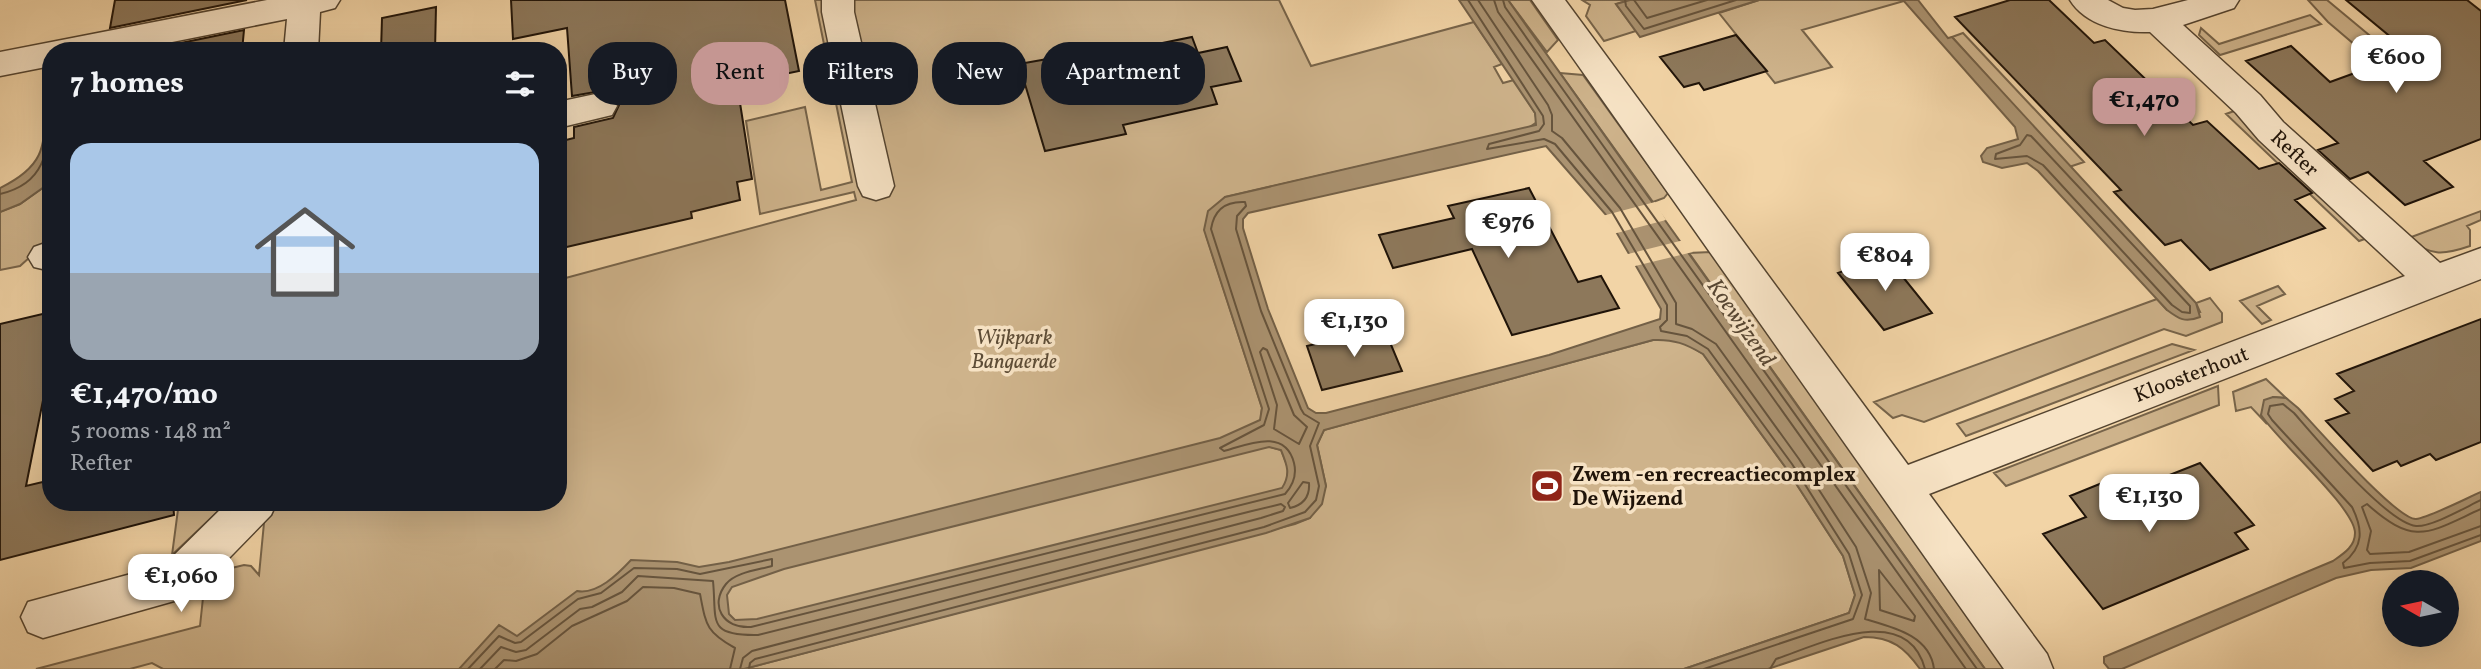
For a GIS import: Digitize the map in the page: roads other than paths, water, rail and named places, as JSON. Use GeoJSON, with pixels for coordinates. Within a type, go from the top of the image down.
{"type":"FeatureCollection","features":[{"type":"Feature","properties":{"kind":"street"},"geometry":{"type":"LineString","coordinates":[[838,0],[838,12],[876,186]]}},
{"type":"Feature","properties":{"kind":"street"},"geometry":{"type":"LineString","coordinates":[[1548,0],[2031,669]]}},
{"type":"Feature","properties":{"kind":"street"},"geometry":{"type":"LineString","coordinates":[[2086,0],[2111,17],[2131,22],[2159,21],[2223,0]]}},
{"type":"Feature","properties":{"kind":"street"},"geometry":{"type":"LineString","coordinates":[[112,42],[314,2],[303,42]]}},
{"type":"Feature","properties":{"kind":"street","name":"Refter"},"geometry":{"type":"LineString","coordinates":[[2159,21],[2248,104],[2271,131],[2435,281]]}},
{"type":"Feature","properties":{"kind":"street"},"geometry":{"type":"LineString","coordinates":[[0,64],[42,56]]}},
{"type":"Feature","properties":{"kind":"street"},"geometry":{"type":"LineString","coordinates":[[567,113],[600,106]]}},
{"type":"Feature","properties":{"kind":"street","name":"Kloosterhout"},"geometry":{"type":"LineString","coordinates":[[1900,486],[2481,263]]}},
{"type":"Feature","properties":{"kind":"street"},"geometry":{"type":"LineString","coordinates":[[43,617],[177,582],[247,511]]}},
{"type":"Feature","properties":{"kind":"water"},"geometry":{"type":"Polygon","coordinates":[[[1459,0],[1508,0],[1985,669],[1920,669],[1897,645],[1882,639],[1864,637],[1768,669],[1684,669],[1849,613],[1855,595],[1843,556],[1786,468],[1703,354],[1680,343],[1653,340],[1324,430],[1317,445],[1326,486],[1322,504],[1310,518],[1266,533],[744,669],[459,669],[499,625],[517,636],[577,591],[592,590],[607,582],[631,560],[677,562],[699,567],[729,562],[1220,438],[1260,420],[1262,408],[1204,230],[1208,211],[1225,197],[1536,125],[1535,113],[1459,0]],[[1546,146],[1248,213],[1243,219],[1243,228],[1268,309],[1308,408],[1316,413],[1326,413],[1549,355],[1660,319],[1661,309],[1607,216],[1546,146]],[[1269,447],[784,569],[732,587],[727,595],[729,614],[735,620],[757,619],[1282,488],[1287,474],[1285,460],[1281,450],[1269,447]]]}},
{"type":"Feature","properties":{"kind":"water"},"geometry":{"type":"Polygon","coordinates":[[[1630,0],[1759,0],[1640,37],[1616,4],[1630,0]]]}},
{"type":"Feature","properties":{"kind":"water"},"geometry":{"type":"Polygon","coordinates":[[[1903,0],[1918,0],[1948,38],[1952,37],[2196,303],[2200,317],[2182,319],[2167,310],[2038,171],[2027,163],[2002,168],[1983,162],[1981,156],[1987,148],[2018,139],[2015,127],[1903,0]]]}},
{"type":"Feature","properties":{"kind":"water"},"geometry":{"type":"Polygon","coordinates":[[[42,144],[42,188],[20,204],[0,212],[0,188],[19,177],[40,153],[42,144]]]}},
{"type":"Feature","properties":{"kind":"water"},"geometry":{"type":"Polygon","coordinates":[[[2273,397],[2286,398],[2298,408],[2375,489],[2406,515],[2422,518],[2481,492],[2481,541],[2411,568],[2371,570],[2336,578],[2122,669],[2109,669],[2104,663],[2104,657],[2333,561],[2351,546],[2355,533],[2343,508],[2261,415],[2264,400],[2273,397]]]}},
{"type":"Feature","properties":{"kind":"place","name":"Zwem -en recreactiecomplex De Wijzend"},"geometry":{"type":"Point","coordinates":[1547,486]}},
{"type":"Feature","properties":{"kind":"water label","name":"Koewijzend"},"geometry":{"type":"Point","coordinates":[1742,322]}},
{"type":"Feature","properties":{"kind":"park label","name":"Wijkpark Bangaerde"},"geometry":{"type":"Point","coordinates":[1014,349]}}]}
